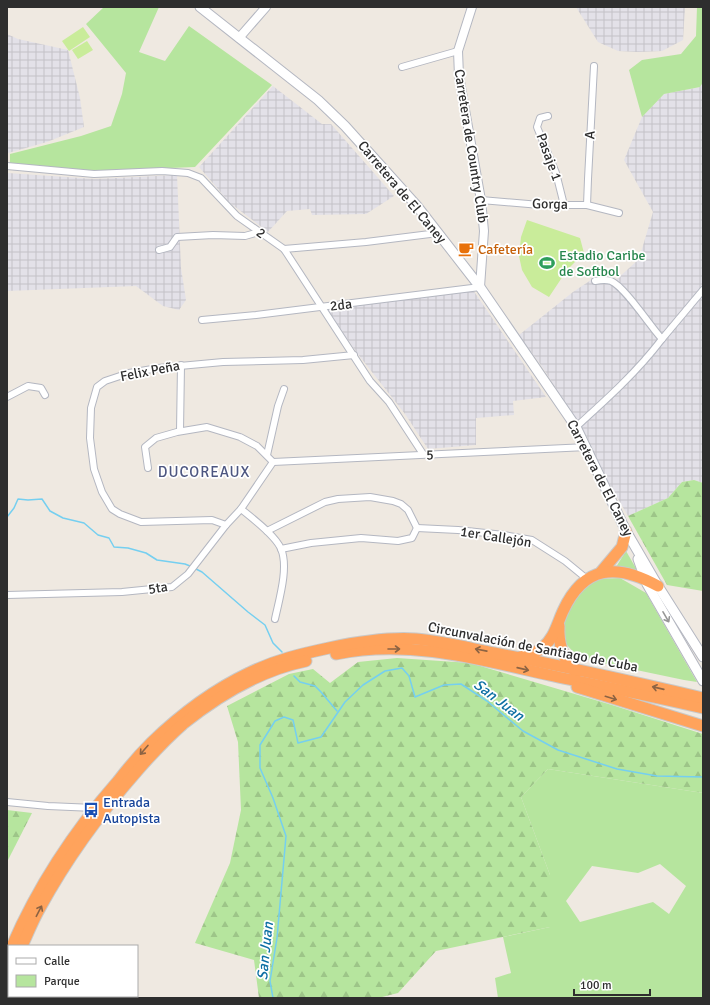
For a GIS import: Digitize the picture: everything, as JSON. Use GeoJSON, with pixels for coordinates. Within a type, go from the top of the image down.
{"type":"FeatureCollection","features":[{"type":"Feature","properties":{"kind":"highway"},"geometry":{"type":"LineString","coordinates":[[519,657],[534,653],[543,648],[551,638],[571,597],[587,579],[601,572],[622,547],[626,531]]}},
{"type":"Feature","properties":{"kind":"highway"},"geometry":{"type":"LineString","coordinates":[[601,572],[619,572],[658,586]]}},
{"type":"Feature","properties":{"kind":"highway"},"geometry":{"type":"LineString","coordinates":[[559,623],[558,636],[565,658],[573,669],[596,685]]}},
{"type":"Feature","properties":{"kind":"highway","name":"Circunvalación de Santiago de Cuba"},"geometry":{"type":"LineString","coordinates":[[12,945],[33,902],[65,850],[97,812],[149,745],[176,720],[207,697],[248,673],[276,662],[294,656],[349,644],[416,639],[519,657],[586,672],[700,702]]}},
{"type":"Feature","properties":{"kind":"highway","name":"Circunvalación de Santiago de Cuba"},"geometry":{"type":"LineString","coordinates":[[22,945],[44,902],[97,812],[120,790],[157,748],[183,725],[210,705],[234,690],[271,672],[298,662],[365,649],[417,649],[484,660],[596,685],[700,702]]}},
{"type":"Feature","properties":{"kind":"highway"},"geometry":{"type":"LineString","coordinates":[[565,658],[574,666],[586,672]]}},
{"type":"Feature","properties":{"kind":"highway"},"geometry":{"type":"LineString","coordinates":[[549,675],[574,686],[703,726]]}},
{"type":"Feature","properties":{"kind":"main road","name":"Carretera de El Caney"},"geometry":{"type":"LineString","coordinates":[[200,7],[323,104],[345,126],[417,206],[480,287],[576,427],[632,542],[703,657]]}},
{"type":"Feature","properties":{"kind":"main road","name":"Carretera de El Caney"},"geometry":{"type":"LineString","coordinates":[[632,542],[645,581],[703,681]]}},
{"type":"Feature","properties":{"kind":"street"},"geometry":{"type":"LineString","coordinates":[[239,38],[266,7]]}},
{"type":"Feature","properties":{"kind":"street","name":"Carretera de Country Club"},"geometry":{"type":"LineString","coordinates":[[472,7],[458,52],[459,76],[481,200],[484,231],[480,287]]}},
{"type":"Feature","properties":{"kind":"street"},"geometry":{"type":"LineString","coordinates":[[402,67],[458,52]]}},
{"type":"Feature","properties":{"kind":"street","name":"A"},"geometry":{"type":"LineString","coordinates":[[588,205],[594,66]]}},
{"type":"Feature","properties":{"kind":"street","name":"Pasaje 1"},"geometry":{"type":"LineString","coordinates":[[548,116],[540,118],[537,127],[556,173],[564,205]]}},
{"type":"Feature","properties":{"kind":"street","name":"2"},"geometry":{"type":"LineString","coordinates":[[7,166],[94,174],[162,171],[188,173],[201,178],[237,216],[284,249],[370,381],[389,402],[423,454]]}},
{"type":"Feature","properties":{"kind":"street","name":"Gorga"},"geometry":{"type":"LineString","coordinates":[[481,200],[540,205],[588,205],[619,213]]}},
{"type":"Feature","properties":{"kind":"street"},"geometry":{"type":"LineString","coordinates":[[159,250],[170,247],[177,237],[213,235],[245,236],[259,232]]}},
{"type":"Feature","properties":{"kind":"street"},"geometry":{"type":"LineString","coordinates":[[284,249],[366,242],[438,233]]}},
{"type":"Feature","properties":{"kind":"street"},"geometry":{"type":"LineString","coordinates":[[595,281],[609,280],[616,283],[662,339]]}},
{"type":"Feature","properties":{"kind":"street","name":"2da"},"geometry":{"type":"LineString","coordinates":[[202,320],[322,307],[480,287]]}},
{"type":"Feature","properties":{"kind":"street"},"geometry":{"type":"LineString","coordinates":[[576,427],[612,394],[649,356],[703,290]]}},
{"type":"Feature","properties":{"kind":"street","name":"Felix Peña"},"geometry":{"type":"LineString","coordinates":[[226,525],[212,520],[141,522],[120,514],[112,509],[102,492],[94,469],[90,438],[91,408],[97,387],[105,381],[129,373],[181,365],[223,362],[303,360],[354,355]]}},
{"type":"Feature","properties":{"kind":"street"},"geometry":{"type":"LineString","coordinates":[[180,431],[181,365]]}},
{"type":"Feature","properties":{"kind":"street"},"geometry":{"type":"LineString","coordinates":[[7,397],[28,386],[41,388],[45,395]]}},
{"type":"Feature","properties":{"kind":"street"},"geometry":{"type":"LineString","coordinates":[[267,455],[278,406],[284,390]]}},
{"type":"Feature","properties":{"kind":"street"},"geometry":{"type":"LineString","coordinates":[[148,468],[145,447],[156,438],[180,431],[207,427],[240,437],[257,446],[273,462]]}},
{"type":"Feature","properties":{"kind":"street","name":"5"},"geometry":{"type":"LineString","coordinates":[[273,462],[587,447]]}},
{"type":"Feature","properties":{"kind":"street","name":"5ta"},"geometry":{"type":"LineString","coordinates":[[7,596],[122,592],[172,588],[188,574],[226,525],[241,509],[273,462]]}},
{"type":"Feature","properties":{"kind":"street"},"geometry":{"type":"LineString","coordinates":[[267,531],[325,502],[338,499],[370,497],[393,500],[401,504],[408,510],[417,528],[412,538],[398,541],[361,538],[311,543],[281,548]]}},
{"type":"Feature","properties":{"kind":"street"},"geometry":{"type":"LineString","coordinates":[[241,509],[267,531],[281,548],[285,570],[275,619]]}},
{"type":"Feature","properties":{"kind":"street","name":"1er Callejón"},"geometry":{"type":"LineString","coordinates":[[417,528],[489,533],[532,540],[565,561],[587,579]]}},
{"type":"Feature","properties":{"kind":"street"},"geometry":{"type":"LineString","coordinates":[[7,802],[97,812]]}},
{"type":"Feature","properties":{"kind":"shaded area"},"geometry":{"type":"Polygon","coordinates":[[[576,7],[685,7],[683,40],[662,51],[618,51],[598,42],[576,7]]]}},
{"type":"Feature","properties":{"kind":"shaded area"},"geometry":{"type":"Polygon","coordinates":[[[7,34],[18,39],[68,50],[80,98],[84,127],[47,142],[8,153],[7,152],[7,34]]]}},
{"type":"Feature","properties":{"kind":"shaded area"},"geometry":{"type":"Polygon","coordinates":[[[703,82],[703,483],[694,480],[682,482],[668,498],[628,516],[607,480],[586,435],[543,368],[519,335],[573,292],[597,276],[616,280],[639,259],[653,212],[624,160],[642,117],[664,94],[700,87],[703,82]]]}},
{"type":"Feature","properties":{"kind":"shaded area"},"geometry":{"type":"Polygon","coordinates":[[[273,86],[322,124],[331,124],[394,196],[366,214],[312,215],[310,209],[287,211],[268,232],[230,203],[199,167],[273,86]]]}},
{"type":"Feature","properties":{"kind":"shaded area"},"geometry":{"type":"Polygon","coordinates":[[[8,173],[95,179],[177,175],[181,268],[186,300],[179,310],[163,306],[136,286],[7,291],[8,173]]]}},
{"type":"Feature","properties":{"kind":"shaded area"},"geometry":{"type":"Polygon","coordinates":[[[473,290],[546,397],[513,401],[514,415],[476,418],[476,445],[428,449],[405,414],[357,353],[327,309],[473,290]]]}},
{"type":"Feature","properties":{"kind":"green space"},"geometry":{"type":"Polygon","coordinates":[[[104,7],[159,7],[139,52],[165,61],[189,26],[272,85],[195,167],[94,171],[10,163],[10,154],[81,136],[111,126],[122,94],[126,73],[86,24],[104,7]]]}},
{"type":"Feature","properties":{"kind":"green space"},"geometry":{"type":"Polygon","coordinates":[[[697,7],[703,7],[703,82],[700,87],[664,94],[642,117],[629,70],[642,60],[681,54],[696,36],[697,7]]]}},
{"type":"Feature","properties":{"kind":"green space"},"geometry":{"type":"Polygon","coordinates":[[[83,27],[90,37],[69,51],[62,41],[83,27]]]}},
{"type":"Feature","properties":{"kind":"green space"},"geometry":{"type":"Polygon","coordinates":[[[87,41],[93,50],[78,59],[72,50],[87,41]]]}},
{"type":"Feature","properties":{"kind":"green space","name":"Estadio Caribe de Softbol"},"geometry":{"type":"Polygon","coordinates":[[[527,220],[580,238],[584,253],[567,270],[549,297],[532,287],[522,270],[519,256],[521,237],[527,220]]]}},
{"type":"Feature","properties":{"kind":"green space"},"geometry":{"type":"Polygon","coordinates":[[[694,480],[703,483],[703,591],[667,585],[628,516],[668,498],[682,482],[694,480]]]}},
{"type":"Feature","properties":{"kind":"green space"},"geometry":{"type":"Polygon","coordinates":[[[626,551],[637,570],[616,567],[626,551]]]}},
{"type":"Feature","properties":{"kind":"green space"},"geometry":{"type":"Polygon","coordinates":[[[620,578],[646,593],[697,682],[579,658],[566,644],[562,624],[568,608],[582,589],[598,579],[620,578]]]}},
{"type":"Feature","properties":{"kind":"green space"},"geometry":{"type":"Polygon","coordinates":[[[397,658],[470,663],[612,705],[703,734],[703,793],[548,769],[521,797],[550,875],[550,927],[436,951],[398,993],[378,998],[259,998],[254,960],[195,943],[230,863],[241,810],[238,742],[227,706],[289,674],[313,669],[330,683],[358,662],[397,658]]]}},
{"type":"Feature","properties":{"kind":"green space"},"geometry":{"type":"Polygon","coordinates":[[[548,769],[703,793],[703,998],[498,998],[495,978],[511,973],[503,937],[550,927],[550,875],[521,797],[548,769]],[[660,864],[638,873],[592,866],[566,901],[580,922],[653,902],[669,914],[686,886],[660,864]]]}},
{"type":"Feature","properties":{"kind":"green space"},"geometry":{"type":"Polygon","coordinates":[[[7,810],[32,813],[7,862],[7,810]]]}},
{"type":"Feature","properties":{"kind":"waterway"},"geometry":{"type":"LineString","coordinates":[[7,517],[14,508],[18,499],[42,499],[50,511],[63,518],[84,523],[98,535],[109,538],[114,547],[128,548],[146,553],[157,560],[190,566]]}},
{"type":"Feature","properties":{"kind":"waterway"},"geometry":{"type":"LineString","coordinates":[[194,568],[202,572],[265,625],[273,643],[282,652]]}},
{"type":"Feature","properties":{"kind":"waterway","name":"San Juan"},"geometry":{"type":"LineString","coordinates":[[273,998],[270,981],[277,938],[286,836],[273,798],[260,768],[260,745],[275,721],[284,717],[293,720],[298,743],[321,737],[345,702],[363,685],[385,671],[402,668],[409,676],[415,697],[444,685],[461,684],[487,701],[523,731],[558,750],[617,769],[657,776],[703,777]]}},
{"type":"Feature","properties":{"kind":"waterway"},"geometry":{"type":"LineString","coordinates":[[294,676],[300,682],[315,686],[337,711]]}},
{"type":"Feature","properties":{"kind":"place","name":"Cafetería"},"geometry":{"type":"Point","coordinates":[466,249]}},
{"type":"Feature","properties":{"kind":"place","name":"Estadio Caribe de Softbol"},"geometry":{"type":"Point","coordinates":[547,263]}},
{"type":"Feature","properties":{"kind":"place","name":"Entrada Autopista"},"geometry":{"type":"Point","coordinates":[91,810]}},
{"type":"Feature","properties":{"kind":"district","name":"DUCOREAUX"},"geometry":{"type":"Point","coordinates":[204,472]}}]}
